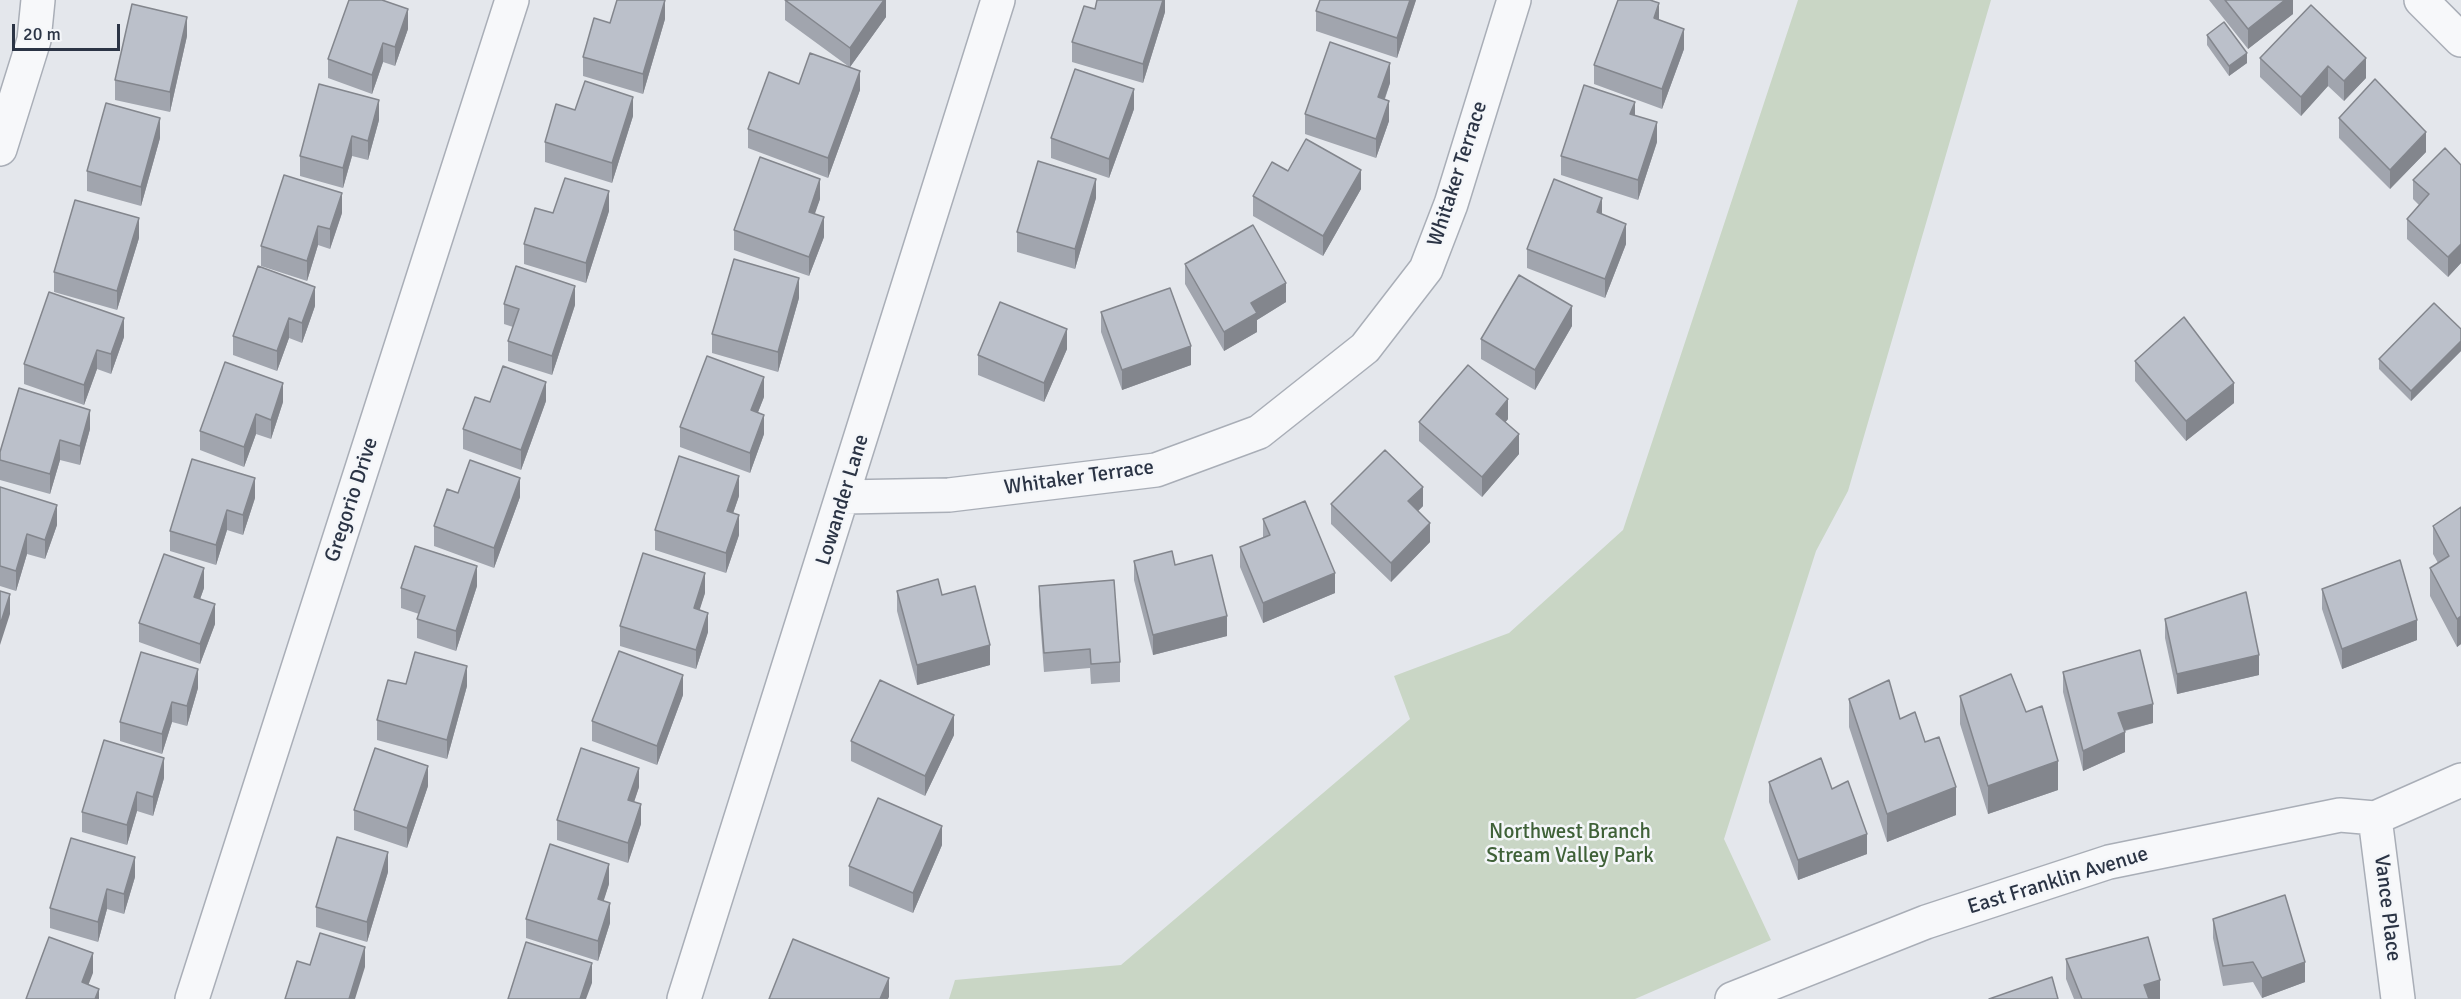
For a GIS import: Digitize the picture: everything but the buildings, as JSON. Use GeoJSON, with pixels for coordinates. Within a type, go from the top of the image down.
{"type":"FeatureCollection","features":[{"type":"Feature","properties":{"kind":"street"},"geometry":{"type":"LineString","coordinates":[[0,148],[34,40],[38,0]]}},
{"type":"Feature","properties":{"kind":"street","name":"Gregorio Drive"},"geometry":{"type":"LineString","coordinates":[[192,999],[512,0]]}},
{"type":"Feature","properties":{"kind":"street","name":"Lowander Lane"},"geometry":{"type":"LineString","coordinates":[[684,999],[998,0]]}},
{"type":"Feature","properties":{"kind":"street","name":"Whitaker Terrace"},"geometry":{"type":"LineString","coordinates":[[843,498],[949,495],[1156,470],[1259,432],[1365,348],[1426,268],[1451,204],[1514,0]]}},
{"type":"Feature","properties":{"kind":"street"},"geometry":{"type":"LineString","coordinates":[[2421,0],[2461,40]]}},
{"type":"Feature","properties":{"kind":"street"},"geometry":{"type":"LineString","coordinates":[[2375,818],[2461,780]]}},
{"type":"Feature","properties":{"kind":"street","name":"East Franklin Avenue"},"geometry":{"type":"LineString","coordinates":[[1732,999],[1926,922],[2109,862],[2340,814],[2375,818]]}},
{"type":"Feature","properties":{"kind":"street","name":"Vance Place"},"geometry":{"type":"LineString","coordinates":[[2375,818],[2398,999]]}},
{"type":"Feature","properties":{"kind":"green space","name":"Northwest Branch Stream Valley Park"},"geometry":{"type":"Polygon","coordinates":[[[1798,0],[1991,0],[1848,491],[1816,551],[1724,839],[1771,940],[1635,999],[949,999],[955,980],[1121,965],[1410,719],[1394,676],[1509,633],[1623,530],[1798,0]]]}}]}
